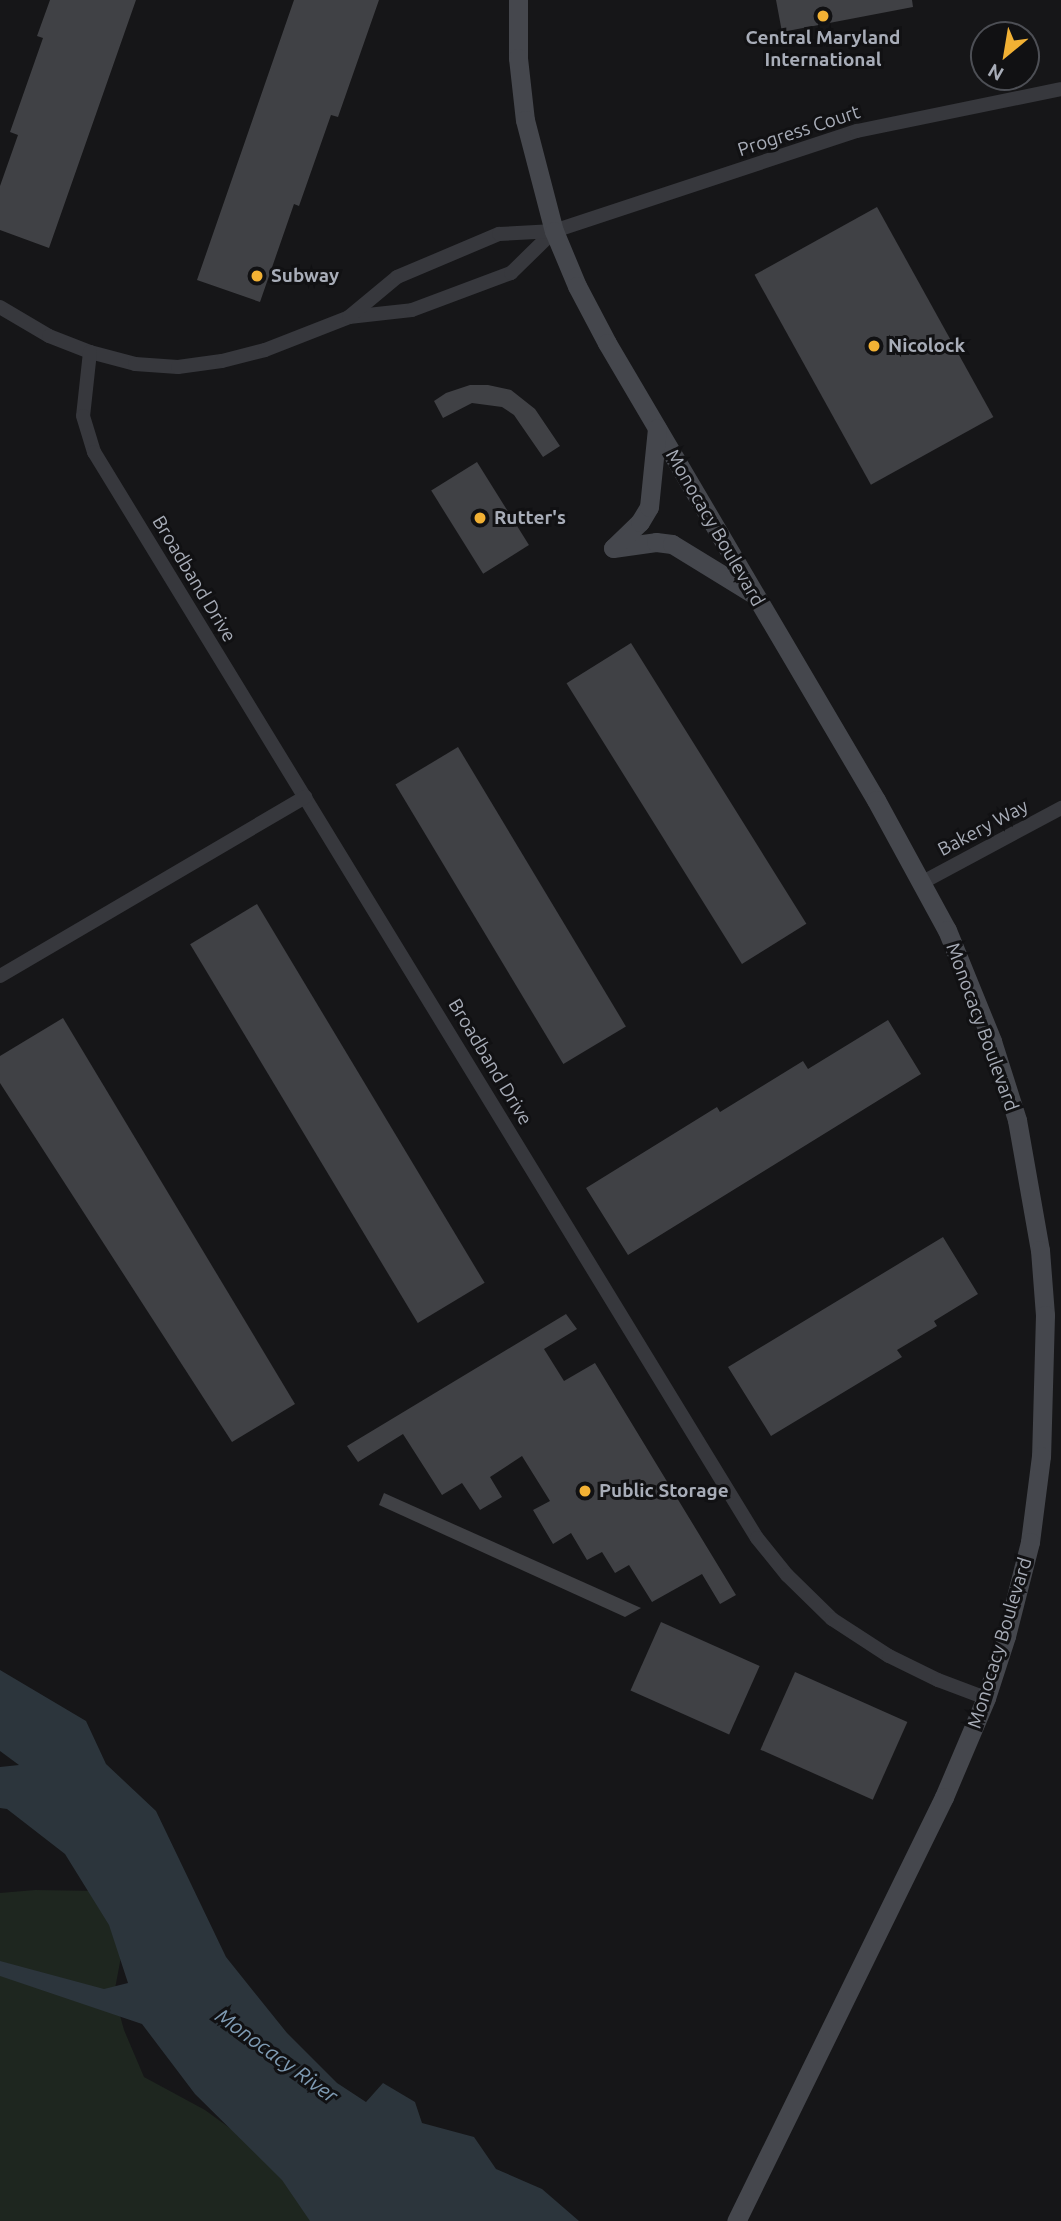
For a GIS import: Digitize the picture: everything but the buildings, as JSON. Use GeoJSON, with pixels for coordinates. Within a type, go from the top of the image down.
{"type":"FeatureCollection","features":[{"type":"Feature","properties":{"kind":"main road","name":"Monocacy Boulevard"},"geometry":{"type":"LineString","coordinates":[[519,0],[518,58],[526,120],[554,231],[577,286],[607,343],[923,882],[973,990],[1017,1120],[1040,1250],[1045,1315],[1041,1456],[1030,1542],[986,1698],[944,1797],[736,2221]]}},
{"type":"Feature","properties":{"kind":"main road"},"geometry":{"type":"LineString","coordinates":[[657,428],[649,507],[640,522],[613,548],[656,542],[672,544],[755,595]]}},
{"type":"Feature","properties":{"kind":"street","name":"Progress Court"},"geometry":{"type":"LineString","coordinates":[[554,231],[857,131],[1061,89]]}},
{"type":"Feature","properties":{"kind":"street"},"geometry":{"type":"LineString","coordinates":[[349,317],[397,277],[498,235],[554,231]]}},
{"type":"Feature","properties":{"kind":"street"},"geometry":{"type":"LineString","coordinates":[[0,307],[49,336],[90,352],[135,364],[178,367],[222,361],[265,349],[349,317],[412,310],[511,273],[554,231]]}},
{"type":"Feature","properties":{"kind":"street","name":"Broadband Drive"},"geometry":{"type":"LineString","coordinates":[[90,352],[83,416],[94,452],[757,1538],[787,1575],[832,1619],[890,1656],[938,1680],[986,1698]]}},
{"type":"Feature","properties":{"kind":"street"},"geometry":{"type":"LineString","coordinates":[[0,976],[305,797]]}},
{"type":"Feature","properties":{"kind":"street","name":"Bakery Way"},"geometry":{"type":"LineString","coordinates":[[923,882],[1061,808]]}},
{"type":"Feature","properties":{"kind":"shaded area"},"geometry":{"type":"Polygon","coordinates":[[[35,1890],[101,1891],[124,1941],[114,1994],[124,2030],[144,2077],[205,2110],[357,2221],[0,2221],[0,1893],[35,1890]]]}},
{"type":"Feature","properties":{"kind":"water","name":"Monocacy River"},"geometry":{"type":"Polygon","coordinates":[[[0,1670],[86,1721],[106,1764],[156,1811],[226,1957],[287,2033],[337,2083],[366,2102],[383,2083],[415,2102],[422,2123],[474,2137],[496,2169],[542,2189],[579,2221],[310,2221],[282,2180],[195,2094],[142,2024],[0,1976],[0,1961],[104,1989],[128,1983],[109,1925],[65,1854],[7,1809],[0,1808],[0,1767],[19,1765],[0,1751],[0,1670]]]}},
{"type":"Feature","properties":{"kind":"place","name":"Central Maryland International"},"geometry":{"type":"Point","coordinates":[823,16]}},
{"type":"Feature","properties":{"kind":"place","name":"Subway"},"geometry":{"type":"Point","coordinates":[257,276]}},
{"type":"Feature","properties":{"kind":"place","name":"Nicolock"},"geometry":{"type":"Point","coordinates":[874,346]}},
{"type":"Feature","properties":{"kind":"place","name":"Rutter's"},"geometry":{"type":"Point","coordinates":[480,518]}},
{"type":"Feature","properties":{"kind":"place","name":"Public Storage"},"geometry":{"type":"Point","coordinates":[585,1491]}}]}
